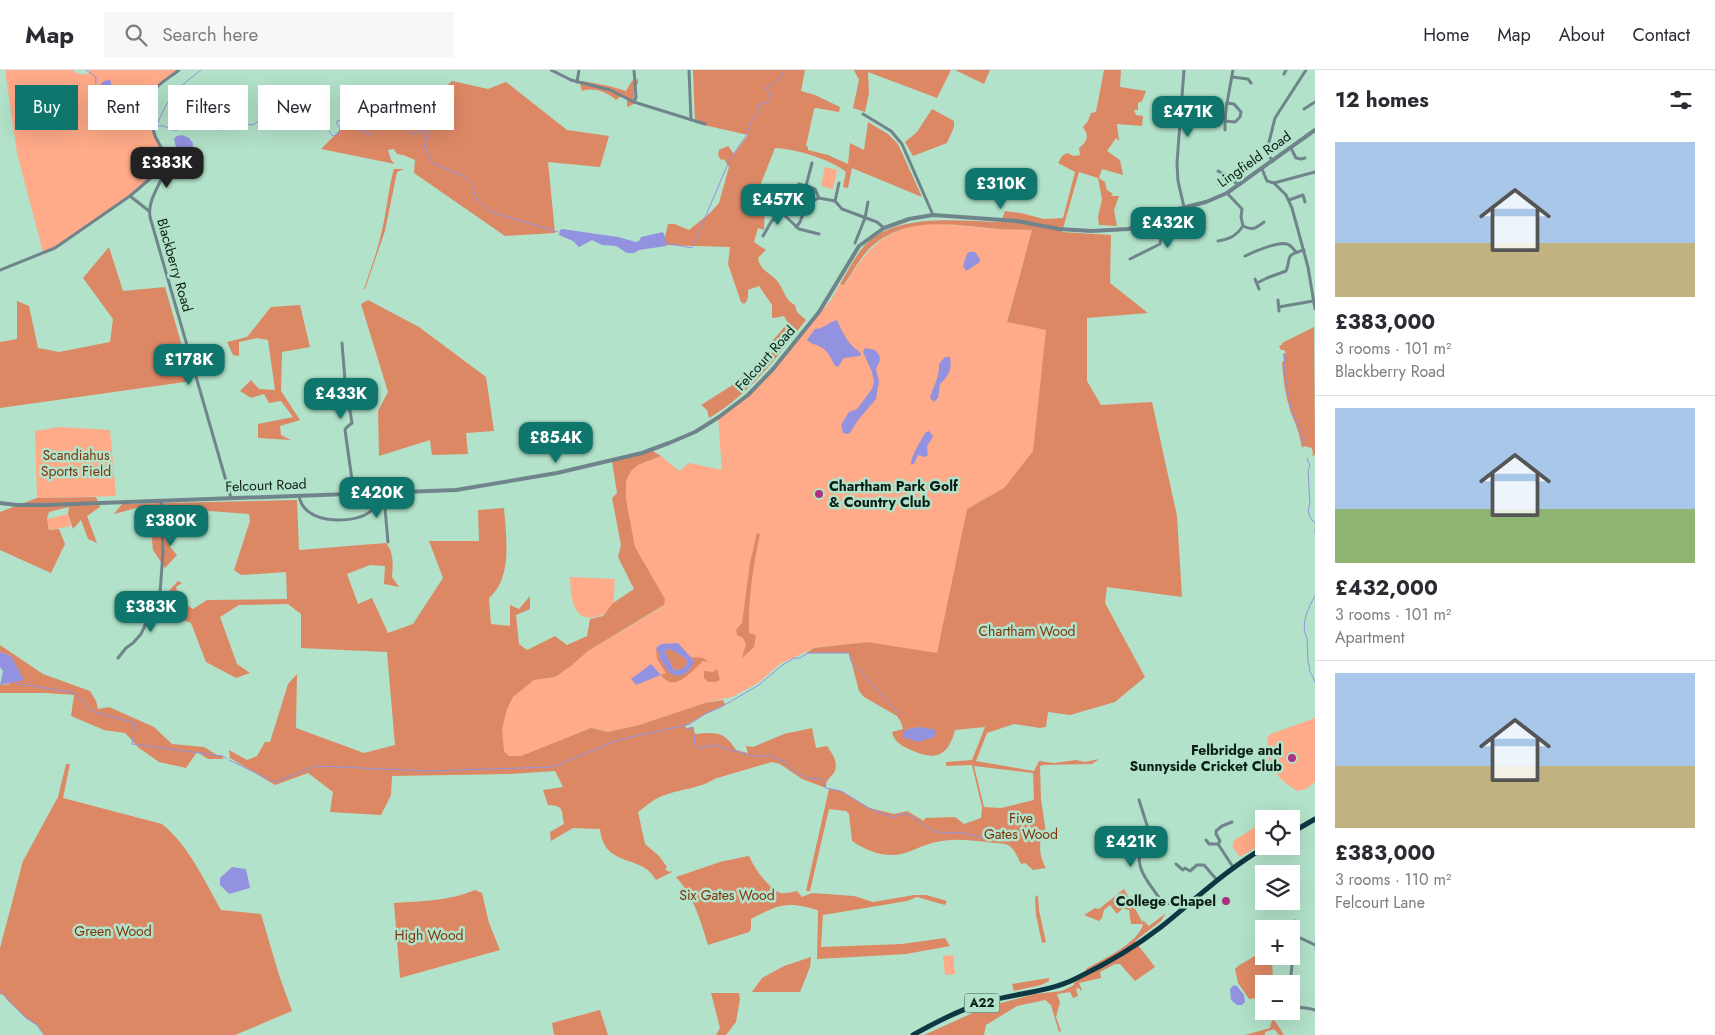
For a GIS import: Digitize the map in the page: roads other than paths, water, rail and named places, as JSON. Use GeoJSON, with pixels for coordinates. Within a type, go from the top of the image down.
{"type":"FeatureCollection","features":[{"type":"Feature","properties":{"kind":"highway"},"geometry":{"type":"LineString","coordinates":[[1300,828],[1315,819]]}},
{"type":"Feature","properties":{"kind":"highway","name":"A22"},"geometry":{"type":"LineString","coordinates":[[913,1035],[939,1021],[986,1001],[1058,987],[1078,978],[1138,944],[1217,880],[1255,854]]}},
{"type":"Feature","properties":{"kind":"street"},"geometry":{"type":"LineString","coordinates":[[0,270],[54,248],[130,196],[166,165],[165,153],[153,128],[151,97],[156,89],[179,70]]}},
{"type":"Feature","properties":{"kind":"street"},"geometry":{"type":"LineString","coordinates":[[551,70],[577,82],[610,90],[634,102],[705,124]]}},
{"type":"Feature","properties":{"kind":"street"},"geometry":{"type":"LineString","coordinates":[[577,82],[579,70]]}},
{"type":"Feature","properties":{"kind":"street"},"geometry":{"type":"LineString","coordinates":[[634,70],[636,97],[634,102]]}},
{"type":"Feature","properties":{"kind":"street"},"geometry":{"type":"LineString","coordinates":[[689,70],[691,120]]}},
{"type":"Feature","properties":{"kind":"street"},"geometry":{"type":"LineString","coordinates":[[1184,70],[1176,163],[1184,207]]}},
{"type":"Feature","properties":{"kind":"street"},"geometry":{"type":"LineString","coordinates":[[1225,130],[1232,70]]}},
{"type":"Feature","properties":{"kind":"street"},"geometry":{"type":"LineString","coordinates":[[1273,161],[1268,155],[1267,150],[1275,118],[1306,70]]}},
{"type":"Feature","properties":{"kind":"street"},"geometry":{"type":"LineString","coordinates":[[1232,77],[1248,79],[1251,83]]}},
{"type":"Feature","properties":{"kind":"street"},"geometry":{"type":"LineString","coordinates":[[1304,109],[1315,102]]}},
{"type":"Feature","properties":{"kind":"street"},"geometry":{"type":"LineString","coordinates":[[1225,121],[1238,120],[1241,112],[1234,104],[1227,103]]}},
{"type":"Feature","properties":{"kind":"street"},"geometry":{"type":"LineString","coordinates":[[863,114],[891,131],[902,144],[933,215]]}},
{"type":"Feature","properties":{"kind":"street","name":"Lingfield Road"},"geometry":{"type":"LineString","coordinates":[[941,216],[1017,220],[1059,228],[1092,231],[1137,227],[1162,213],[1206,202],[1227,192],[1315,130]]}},
{"type":"Feature","properties":{"kind":"street"},"geometry":{"type":"LineString","coordinates":[[1291,148],[1296,158],[1305,158]]}},
{"type":"Feature","properties":{"kind":"street"},"geometry":{"type":"LineString","coordinates":[[806,186],[812,163]]}},
{"type":"Feature","properties":{"kind":"street","name":"Blackberry Road"},"geometry":{"type":"LineString","coordinates":[[166,165],[149,211],[180,325],[231,498]]}},
{"type":"Feature","properties":{"kind":"street"},"geometry":{"type":"LineString","coordinates":[[1262,169],[1267,181],[1274,183],[1315,172]]}},
{"type":"Feature","properties":{"kind":"street"},"geometry":{"type":"LineString","coordinates":[[1218,171],[1225,174],[1238,186]]}},
{"type":"Feature","properties":{"kind":"street"},"geometry":{"type":"LineString","coordinates":[[1219,184],[1225,174]]}},
{"type":"Feature","properties":{"kind":"street"},"geometry":{"type":"LineString","coordinates":[[834,201],[839,183]]}},
{"type":"Feature","properties":{"kind":"street"},"geometry":{"type":"LineString","coordinates":[[1274,183],[1289,200],[1304,250],[1315,309]]}},
{"type":"Feature","properties":{"kind":"street"},"geometry":{"type":"LineString","coordinates":[[799,184],[815,189],[819,198]]}},
{"type":"Feature","properties":{"kind":"street"},"geometry":{"type":"LineString","coordinates":[[1218,241],[1229,239],[1238,234],[1243,226],[1242,209],[1227,192]]}},
{"type":"Feature","properties":{"kind":"street"},"geometry":{"type":"LineString","coordinates":[[1289,200],[1303,195],[1305,202]]}},
{"type":"Feature","properties":{"kind":"street","name":"Blackberry Road"},"geometry":{"type":"LineString","coordinates":[[130,196],[149,211]]}},
{"type":"Feature","properties":{"kind":"street"},"geometry":{"type":"LineString","coordinates":[[796,227],[800,222],[807,203],[819,198],[834,201],[842,210],[877,222],[884,228]]}},
{"type":"Feature","properties":{"kind":"street"},"geometry":{"type":"LineString","coordinates":[[855,243],[865,218],[868,202]]}},
{"type":"Feature","properties":{"kind":"street"},"geometry":{"type":"LineString","coordinates":[[1130,259],[1160,244],[1162,232],[1173,209]]}},
{"type":"Feature","properties":{"kind":"street"},"geometry":{"type":"LineString","coordinates":[[763,236],[770,222],[779,213],[799,229],[819,234]]}},
{"type":"Feature","properties":{"kind":"street","name":"Felcourt Road"},"geometry":{"type":"LineString","coordinates":[[0,503],[25,505],[299,495],[384,494],[471,488],[558,473],[642,453],[689,435],[734,406],[761,382],[819,312],[860,246],[884,228],[909,219],[933,215],[941,216]]}},
{"type":"Feature","properties":{"kind":"street"},"geometry":{"type":"LineString","coordinates":[[1243,226],[1250,230],[1264,222]]}},
{"type":"Feature","properties":{"kind":"street"},"geometry":{"type":"LineString","coordinates":[[1245,256],[1261,248],[1285,244],[1290,245],[1296,252]]}},
{"type":"Feature","properties":{"kind":"street"},"geometry":{"type":"LineString","coordinates":[[1257,283],[1286,272],[1288,258],[1296,252],[1304,250]]}},
{"type":"Feature","properties":{"kind":"street"},"geometry":{"type":"LineString","coordinates":[[1255,279],[1259,289]]}},
{"type":"Feature","properties":{"kind":"street"},"geometry":{"type":"LineString","coordinates":[[1278,300],[1279,309],[1313,301]]}},
{"type":"Feature","properties":{"kind":"street"},"geometry":{"type":"LineString","coordinates":[[342,342],[345,381],[352,423],[345,430],[354,494]]}},
{"type":"Feature","properties":{"kind":"street"},"geometry":{"type":"LineString","coordinates":[[299,495],[302,505],[311,513],[336,521],[353,519],[364,515],[378,506],[384,494]]}},
{"type":"Feature","properties":{"kind":"street"},"geometry":{"type":"LineString","coordinates":[[384,494],[388,542]]}},
{"type":"Feature","properties":{"kind":"street"},"geometry":{"type":"LineString","coordinates":[[118,658],[141,634],[160,593],[163,552],[161,500]]}},
{"type":"Feature","properties":{"kind":"street"},"geometry":{"type":"LineString","coordinates":[[1139,800],[1152,841],[1142,850],[1139,865],[1162,902],[1165,904],[1181,902],[1185,906]]}},
{"type":"Feature","properties":{"kind":"street"},"geometry":{"type":"LineString","coordinates":[[1232,822],[1222,826],[1216,831],[1216,834],[1220,841],[1218,844],[1234,867]]}},
{"type":"Feature","properties":{"kind":"street"},"geometry":{"type":"LineString","coordinates":[[1206,840],[1209,844],[1218,844]]}},
{"type":"Feature","properties":{"kind":"street"},"geometry":{"type":"LineString","coordinates":[[1176,864],[1182,870],[1185,868],[1190,871],[1197,865],[1204,865],[1217,880]]}},
{"type":"Feature","properties":{"kind":"street"},"geometry":{"type":"LineString","coordinates":[[1300,938],[1315,945]]}},
{"type":"Feature","properties":{"kind":"street"},"geometry":{"type":"LineString","coordinates":[[1300,1008],[1308,1007],[1315,1010]]}},
{"type":"Feature","properties":{"kind":"water"},"geometry":{"type":"Polygon","coordinates":[[[104,81],[111,81],[112,85],[100,85],[104,81]]]}},
{"type":"Feature","properties":{"kind":"water"},"geometry":{"type":"Polygon","coordinates":[[[182,135],[189,138],[193,143],[192,153],[184,154],[177,149],[174,139],[182,135]]]}},
{"type":"Feature","properties":{"kind":"water"},"geometry":{"type":"Polygon","coordinates":[[[562,229],[618,237],[636,242],[641,237],[663,232],[666,246],[627,253],[616,246],[602,245],[592,240],[579,247],[573,241],[559,235],[562,229]]]}},
{"type":"Feature","properties":{"kind":"water"},"geometry":{"type":"Polygon","coordinates":[[[969,252],[975,252],[980,262],[966,271],[963,266],[969,252]]]}},
{"type":"Feature","properties":{"kind":"water"},"geometry":{"type":"Polygon","coordinates":[[[837,320],[846,338],[861,355],[844,358],[838,367],[835,366],[825,350],[807,340],[815,329],[837,320]]]}},
{"type":"Feature","properties":{"kind":"water"},"geometry":{"type":"Polygon","coordinates":[[[865,348],[875,350],[879,355],[880,360],[876,369],[879,382],[876,399],[858,420],[850,433],[847,434],[843,433],[841,425],[849,412],[857,409],[872,389],[874,382],[872,372],[863,352],[865,348]]]}},
{"type":"Feature","properties":{"kind":"water"},"geometry":{"type":"Polygon","coordinates":[[[945,357],[950,357],[951,365],[948,375],[940,384],[938,398],[934,402],[930,398],[939,364],[945,357]]]}},
{"type":"Feature","properties":{"kind":"water"},"geometry":{"type":"Polygon","coordinates":[[[929,431],[933,436],[927,446],[928,455],[925,457],[918,455],[914,464],[911,465],[916,449],[926,432],[929,431]]]}},
{"type":"Feature","properties":{"kind":"water"},"geometry":{"type":"Polygon","coordinates":[[[678,643],[694,661],[689,671],[679,676],[670,673],[659,658],[660,655],[656,648],[661,644],[678,643]],[[668,649],[665,652],[674,670],[681,669],[686,666],[687,660],[668,649]]]}},
{"type":"Feature","properties":{"kind":"water"},"geometry":{"type":"Polygon","coordinates":[[[0,652],[11,656],[24,680],[0,685],[3,671],[0,667],[0,652]]]}},
{"type":"Feature","properties":{"kind":"water"},"geometry":{"type":"Polygon","coordinates":[[[651,664],[661,675],[636,685],[631,679],[651,664]]]}},
{"type":"Feature","properties":{"kind":"water"},"geometry":{"type":"Polygon","coordinates":[[[918,727],[936,730],[934,737],[918,742],[902,737],[905,730],[918,727]]]}},
{"type":"Feature","properties":{"kind":"water"},"geometry":{"type":"Polygon","coordinates":[[[232,867],[246,869],[250,888],[229,894],[220,885],[220,878],[232,867]]]}},
{"type":"Feature","properties":{"kind":"water"},"geometry":{"type":"Polygon","coordinates":[[[1234,985],[1244,995],[1245,1002],[1242,1005],[1237,1005],[1231,1000],[1230,989],[1234,985]]]}},
{"type":"Feature","properties":{"kind":"waterway"},"geometry":{"type":"LineString","coordinates":[[86,70],[96,77],[96,85]]}},
{"type":"Feature","properties":{"kind":"waterway"},"geometry":{"type":"LineString","coordinates":[[158,123],[169,100],[201,70]]}},
{"type":"Feature","properties":{"kind":"waterway"},"geometry":{"type":"LineString","coordinates":[[665,243],[692,248],[730,159],[746,136],[751,122],[758,113],[758,105],[769,101],[771,94],[766,88],[779,78],[784,70]]}},
{"type":"Feature","properties":{"kind":"waterway"},"geometry":{"type":"LineString","coordinates":[[158,126],[178,130],[186,125],[201,123],[216,130],[227,128],[237,123],[253,125],[259,121],[270,125],[282,121],[298,130],[305,123],[310,124],[314,118],[323,116],[326,118],[330,133],[333,136],[338,134],[340,128],[337,121],[346,119],[350,125],[370,135],[372,132],[370,127],[378,125],[384,115],[386,114],[391,118],[398,117],[404,128],[412,134],[423,131],[429,133],[426,136],[427,139],[424,146],[432,163],[465,177],[471,183],[477,200],[491,212],[558,232]]}},
{"type":"Feature","properties":{"kind":"waterway"},"geometry":{"type":"LineString","coordinates":[[1284,354],[1284,368],[1291,408],[1301,432],[1304,446]]}},
{"type":"Feature","properties":{"kind":"waterway"},"geometry":{"type":"LineString","coordinates":[[1307,458],[1310,466],[1308,471],[1309,512],[1310,517],[1315,523]]}},
{"type":"Feature","properties":{"kind":"waterway"},"geometry":{"type":"LineString","coordinates":[[1315,596],[1308,611],[1304,628],[1307,638],[1309,671],[1315,682]]}},
{"type":"Feature","properties":{"kind":"waterway"},"geometry":{"type":"LineString","coordinates":[[229,760],[275,782],[316,766],[429,771],[553,767],[618,740],[690,724],[759,685],[781,666],[794,658],[800,658],[808,653],[849,653],[851,661],[900,715]]}},
{"type":"Feature","properties":{"kind":"waterway"},"geometry":{"type":"LineString","coordinates":[[15,683],[75,693],[91,711],[135,723],[132,744],[226,758]]}},
{"type":"Feature","properties":{"kind":"waterway"},"geometry":{"type":"LineString","coordinates":[[685,727],[687,729],[693,727],[695,745],[699,748],[714,745],[756,757],[770,755],[784,761],[799,774],[810,779],[823,780],[826,788],[841,791],[880,813],[893,817],[906,813],[935,832],[963,833],[988,839]]}},
{"type":"Feature","properties":{"kind":"waterway"},"geometry":{"type":"LineString","coordinates":[[0,991],[26,1018],[37,1025],[44,1035]]}},
{"type":"Feature","properties":{"kind":"place","name":"Chartham Park Golf & Country Club"},"geometry":{"type":"Point","coordinates":[819,494]}},
{"type":"Feature","properties":{"kind":"place","name":"Felbridge and Sunnyside Cricket Club"},"geometry":{"type":"Point","coordinates":[1292,758]}},
{"type":"Feature","properties":{"kind":"place","name":"College Chapel"},"geometry":{"type":"Point","coordinates":[1226,901]}},
{"type":"Feature","properties":{"kind":"park label","name":"Scandiahus Sports Field"},"geometry":{"type":"Point","coordinates":[76,464]}},
{"type":"Feature","properties":{"kind":"park label","name":"Chartham Wood"},"geometry":{"type":"Point","coordinates":[1027,631]}},
{"type":"Feature","properties":{"kind":"park label","name":"Five Gates Wood"},"geometry":{"type":"Point","coordinates":[1021,826]}},
{"type":"Feature","properties":{"kind":"park label","name":"Six Gates Wood"},"geometry":{"type":"Point","coordinates":[727,895]}},
{"type":"Feature","properties":{"kind":"park label","name":"Green Wood"},"geometry":{"type":"Point","coordinates":[113,931]}},
{"type":"Feature","properties":{"kind":"park label","name":"High Wood"},"geometry":{"type":"Point","coordinates":[429,935]}}]}
